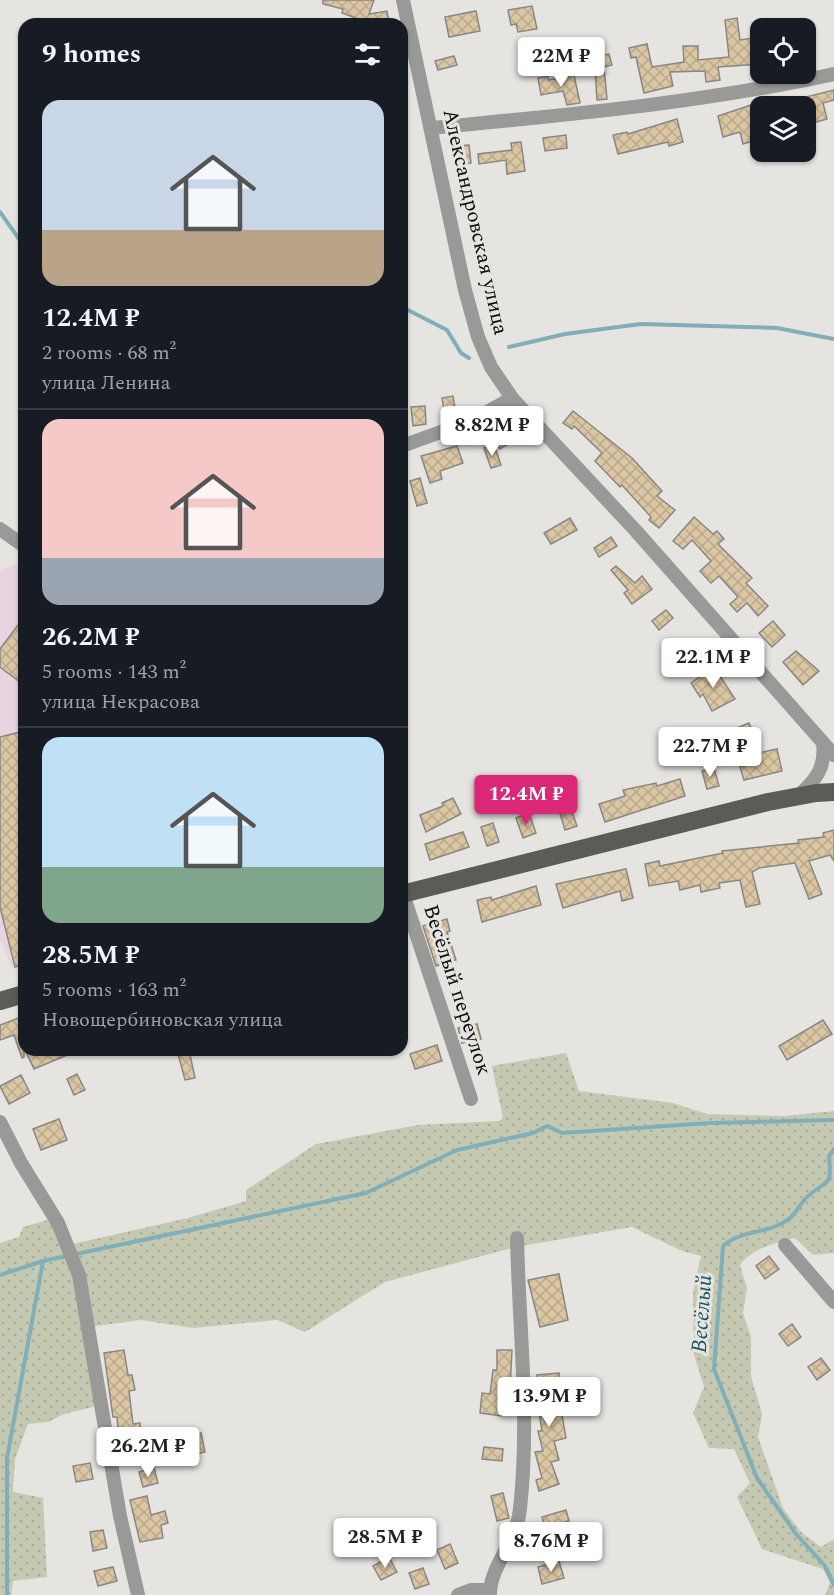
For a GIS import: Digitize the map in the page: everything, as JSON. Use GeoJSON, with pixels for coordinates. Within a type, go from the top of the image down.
{"type":"FeatureCollection","features":[{"type":"Feature","properties":{"kind":"main road"},"geometry":{"type":"LineString","coordinates":[[408,893],[799,795],[834,792]]}},
{"type":"Feature","properties":{"kind":"main road"},"geometry":{"type":"LineString","coordinates":[[0,1001],[18,996]]}},
{"type":"Feature","properties":{"kind":"street","name":"Александровская улица"},"geometry":{"type":"LineString","coordinates":[[403,0],[407,18]]}},
{"type":"Feature","properties":{"kind":"street","name":"Александровская улица"},"geometry":{"type":"LineString","coordinates":[[408,23],[453,240],[478,338],[491,367],[512,398],[636,531],[834,755]]}},
{"type":"Feature","properties":{"kind":"street"},"geometry":{"type":"LineString","coordinates":[[431,128],[621,109],[711,97],[834,74]]}},
{"type":"Feature","properties":{"kind":"street"},"geometry":{"type":"LineString","coordinates":[[408,444],[471,421],[512,398]]}},
{"type":"Feature","properties":{"kind":"street"},"geometry":{"type":"LineString","coordinates":[[1,531],[18,542]]}},
{"type":"Feature","properties":{"kind":"street"},"geometry":{"type":"LineString","coordinates":[[799,795],[817,777],[822,768],[823,743]]}},
{"type":"Feature","properties":{"kind":"street","name":"Весёлый переулок"},"geometry":{"type":"LineString","coordinates":[[408,912],[471,1099]]}},
{"type":"Feature","properties":{"kind":"street"},"geometry":{"type":"LineString","coordinates":[[0,1122],[58,1223],[79,1275],[116,1495],[138,1595]]}},
{"type":"Feature","properties":{"kind":"street"},"geometry":{"type":"LineString","coordinates":[[458,1595],[471,1590],[490,1592],[518,1523],[526,1445],[517,1238]]}},
{"type":"Feature","properties":{"kind":"street"},"geometry":{"type":"LineString","coordinates":[[785,1245],[834,1302]]}},
{"type":"Feature","properties":{"kind":"shaded area"},"geometry":{"type":"Polygon","coordinates":[[[16,565],[18,566],[18,968],[12,969],[0,939],[0,570],[16,565]]]}},
{"type":"Feature","properties":{"kind":"green space"},"geometry":{"type":"Polygon","coordinates":[[[566,1053],[579,1091],[673,1103],[707,1114],[784,1116],[834,1111],[834,1253],[813,1255],[795,1238],[758,1250],[740,1265],[747,1289],[743,1313],[751,1337],[751,1376],[762,1414],[758,1437],[783,1508],[801,1532],[821,1547],[834,1539],[834,1595],[825,1595],[830,1583],[823,1569],[762,1549],[737,1497],[750,1483],[734,1449],[709,1448],[693,1413],[704,1387],[694,1355],[693,1293],[701,1256],[682,1251],[632,1227],[516,1247],[385,1282],[305,1332],[277,1320],[193,1328],[141,1320],[89,1327],[101,1405],[64,1414],[48,1422],[28,1424],[15,1459],[13,1492],[43,1498],[47,1577],[13,1581],[11,1595],[0,1595],[0,1243],[19,1237],[23,1227],[47,1220],[58,1223],[68,1245],[188,1218],[246,1201],[246,1190],[316,1144],[418,1125],[499,1121],[503,1118],[492,1066],[566,1053]]]}},
{"type":"Feature","properties":{"kind":"building"},"geometry":{"type":"Polygon","coordinates":[[[323,0],[374,0],[369,14],[387,11],[388,18],[356,18],[342,13],[343,9],[323,4],[323,0]]]}},
{"type":"Feature","properties":{"kind":"building"},"geometry":{"type":"Polygon","coordinates":[[[532,6],[537,29],[518,32],[516,24],[511,25],[508,10],[532,6]]]}},
{"type":"Feature","properties":{"kind":"building"},"geometry":{"type":"Polygon","coordinates":[[[476,11],[480,31],[449,37],[445,17],[476,11]]]}},
{"type":"Feature","properties":{"kind":"building"},"geometry":{"type":"Polygon","coordinates":[[[737,18],[740,40],[750,38],[750,65],[718,67],[720,80],[706,82],[705,71],[670,72],[673,86],[644,93],[636,57],[631,58],[629,48],[647,44],[652,67],[684,62],[683,46],[698,46],[698,60],[729,57],[725,20],[737,18]]]}},
{"type":"Feature","properties":{"kind":"building"},"geometry":{"type":"Polygon","coordinates":[[[609,54],[612,65],[604,67],[607,99],[597,100],[595,69],[591,70],[588,58],[609,54]]]}},
{"type":"Feature","properties":{"kind":"building"},"geometry":{"type":"Polygon","coordinates":[[[454,56],[457,65],[438,70],[435,61],[454,56]]]}},
{"type":"Feature","properties":{"kind":"building"},"geometry":{"type":"Polygon","coordinates":[[[574,75],[580,103],[567,105],[563,91],[541,95],[538,78],[548,76],[549,80],[574,75]]]}},
{"type":"Feature","properties":{"kind":"building"},"geometry":{"type":"Polygon","coordinates":[[[834,90],[834,100],[823,103],[827,119],[816,122],[816,96],[810,96],[834,90]]]}},
{"type":"Feature","properties":{"kind":"building"},"geometry":{"type":"Polygon","coordinates":[[[750,105],[750,142],[743,144],[740,132],[723,137],[718,116],[750,105]]]}},
{"type":"Feature","properties":{"kind":"building"},"geometry":{"type":"Polygon","coordinates":[[[677,119],[683,142],[669,146],[668,142],[618,154],[613,135],[627,132],[628,134],[677,119]]]}},
{"type":"Feature","properties":{"kind":"building"},"geometry":{"type":"Polygon","coordinates":[[[566,135],[567,148],[545,151],[543,138],[566,135]]]}},
{"type":"Feature","properties":{"kind":"building"},"geometry":{"type":"Polygon","coordinates":[[[521,142],[525,171],[507,174],[506,160],[479,164],[478,154],[512,150],[511,143],[521,142]]]}},
{"type":"Feature","properties":{"kind":"building"},"geometry":{"type":"Polygon","coordinates":[[[469,145],[471,163],[459,165],[456,146],[469,145]]]}},
{"type":"Feature","properties":{"kind":"building"},"geometry":{"type":"Polygon","coordinates":[[[453,396],[456,414],[445,416],[442,398],[453,396]]]}},
{"type":"Feature","properties":{"kind":"building"},"geometry":{"type":"Polygon","coordinates":[[[425,406],[426,424],[413,426],[411,407],[425,406]]]}},
{"type":"Feature","properties":{"kind":"building"},"geometry":{"type":"Polygon","coordinates":[[[573,411],[632,458],[662,491],[657,496],[675,510],[659,528],[649,520],[651,517],[622,485],[620,487],[595,461],[602,453],[574,426],[572,429],[563,423],[573,411]]]}},
{"type":"Feature","properties":{"kind":"building"},"geometry":{"type":"Polygon","coordinates":[[[512,429],[517,439],[500,449],[494,439],[512,429]]]}},
{"type":"Feature","properties":{"kind":"building"},"geometry":{"type":"Polygon","coordinates":[[[494,445],[501,465],[491,468],[484,448],[494,445]]]}},
{"type":"Feature","properties":{"kind":"building"},"geometry":{"type":"Polygon","coordinates":[[[457,446],[463,463],[440,471],[442,479],[430,483],[421,456],[457,446]]]}},
{"type":"Feature","properties":{"kind":"building"},"geometry":{"type":"Polygon","coordinates":[[[420,478],[427,503],[417,506],[410,481],[420,478]]]}},
{"type":"Feature","properties":{"kind":"building"},"geometry":{"type":"Polygon","coordinates":[[[694,517],[713,534],[717,531],[724,539],[718,544],[752,578],[746,583],[768,606],[758,616],[747,603],[737,612],[730,604],[738,597],[719,576],[711,583],[700,571],[711,561],[692,540],[683,549],[673,541],[694,517]]]}},
{"type":"Feature","properties":{"kind":"building"},"geometry":{"type":"Polygon","coordinates":[[[570,518],[577,530],[551,544],[544,533],[570,518]]]}},
{"type":"Feature","properties":{"kind":"building"},"geometry":{"type":"Polygon","coordinates":[[[611,537],[617,546],[599,557],[594,548],[611,537]]]}},
{"type":"Feature","properties":{"kind":"building"},"geometry":{"type":"Polygon","coordinates":[[[616,566],[635,583],[642,576],[652,589],[632,604],[624,593],[628,590],[611,570],[616,566]]]}},
{"type":"Feature","properties":{"kind":"building"},"geometry":{"type":"Polygon","coordinates":[[[666,610],[673,618],[659,630],[652,621],[666,610]]]}},
{"type":"Feature","properties":{"kind":"building"},"geometry":{"type":"Polygon","coordinates":[[[773,621],[785,635],[772,647],[759,633],[773,621]]]}},
{"type":"Feature","properties":{"kind":"building"},"geometry":{"type":"Polygon","coordinates":[[[18,625],[18,680],[0,667],[0,649],[18,625]]]}},
{"type":"Feature","properties":{"kind":"building"},"geometry":{"type":"Polygon","coordinates":[[[679,639],[688,652],[673,663],[664,651],[679,639]]]}},
{"type":"Feature","properties":{"kind":"building"},"geometry":{"type":"Polygon","coordinates":[[[796,651],[819,671],[803,685],[783,662],[796,651]]]}},
{"type":"Feature","properties":{"kind":"building"},"geometry":{"type":"Polygon","coordinates":[[[714,667],[735,699],[712,711],[703,694],[700,697],[691,683],[714,667]]]}},
{"type":"Feature","properties":{"kind":"building"},"geometry":{"type":"Polygon","coordinates":[[[749,723],[753,732],[724,745],[720,735],[749,723]]]}},
{"type":"Feature","properties":{"kind":"building"},"geometry":{"type":"Polygon","coordinates":[[[18,732],[18,966],[15,967],[0,907],[0,737],[18,732]]]}},
{"type":"Feature","properties":{"kind":"building"},"geometry":{"type":"Polygon","coordinates":[[[777,749],[782,771],[744,780],[740,767],[760,762],[758,753],[777,749]]]}},
{"type":"Feature","properties":{"kind":"building"},"geometry":{"type":"Polygon","coordinates":[[[714,768],[719,786],[707,789],[702,771],[714,768]]]}},
{"type":"Feature","properties":{"kind":"building"},"geometry":{"type":"Polygon","coordinates":[[[680,779],[685,796],[605,822],[599,804],[625,796],[623,790],[656,783],[657,786],[680,779]]]}},
{"type":"Feature","properties":{"kind":"building"},"geometry":{"type":"Polygon","coordinates":[[[538,788],[546,804],[536,809],[528,792],[538,788]]]}},
{"type":"Feature","properties":{"kind":"building"},"geometry":{"type":"Polygon","coordinates":[[[453,798],[461,814],[426,832],[420,815],[443,806],[442,803],[453,798]]]}},
{"type":"Feature","properties":{"kind":"building"},"geometry":{"type":"Polygon","coordinates":[[[570,806],[577,826],[565,830],[559,810],[570,806]]]}},
{"type":"Feature","properties":{"kind":"building"},"geometry":{"type":"Polygon","coordinates":[[[529,813],[536,833],[523,838],[516,818],[529,813]]]}},
{"type":"Feature","properties":{"kind":"building"},"geometry":{"type":"Polygon","coordinates":[[[493,823],[499,842],[487,846],[481,827],[493,823]]]}},
{"type":"Feature","properties":{"kind":"building"},"geometry":{"type":"Polygon","coordinates":[[[834,830],[834,861],[830,855],[809,861],[822,894],[809,899],[795,863],[759,868],[752,872],[760,904],[746,907],[740,880],[719,883],[720,888],[701,892],[700,885],[680,890],[678,881],[649,886],[645,864],[659,861],[660,866],[723,853],[722,851],[799,843],[798,840],[824,837],[823,833],[834,830]]]}},
{"type":"Feature","properties":{"kind":"building"},"geometry":{"type":"Polygon","coordinates":[[[463,832],[469,847],[430,860],[425,844],[463,832]]]}},
{"type":"Feature","properties":{"kind":"building"},"geometry":{"type":"Polygon","coordinates":[[[626,869],[633,898],[622,901],[620,891],[563,908],[556,884],[626,869]]]}},
{"type":"Feature","properties":{"kind":"building"},"geometry":{"type":"Polygon","coordinates":[[[536,886],[541,905],[482,922],[477,900],[491,897],[492,900],[536,886]]]}},
{"type":"Feature","properties":{"kind":"building"},"geometry":{"type":"Polygon","coordinates":[[[447,919],[450,931],[447,932],[456,960],[436,966],[423,926],[447,919]]]}},
{"type":"Feature","properties":{"kind":"building"},"geometry":{"type":"Polygon","coordinates":[[[18,1018],[18,1046],[14,1035],[0,1040],[0,1025],[18,1018]]]}},
{"type":"Feature","properties":{"kind":"building"},"geometry":{"type":"Polygon","coordinates":[[[823,1020],[832,1034],[787,1060],[779,1046],[823,1020]]]}},
{"type":"Feature","properties":{"kind":"building"},"geometry":{"type":"Polygon","coordinates":[[[477,1024],[481,1039],[462,1043],[458,1028],[477,1024]]]}},
{"type":"Feature","properties":{"kind":"building"},"geometry":{"type":"Polygon","coordinates":[[[437,1045],[442,1061],[415,1069],[410,1054],[437,1045]]]}},
{"type":"Feature","properties":{"kind":"building"},"geometry":{"type":"Polygon","coordinates":[[[28,1056],[65,1056],[34,1069],[28,1056]]]}},
{"type":"Feature","properties":{"kind":"building"},"geometry":{"type":"Polygon","coordinates":[[[179,1056],[190,1056],[195,1078],[185,1080],[179,1056]]]}},
{"type":"Feature","properties":{"kind":"building"},"geometry":{"type":"Polygon","coordinates":[[[77,1074],[85,1090],[74,1095],[67,1079],[77,1074]]]}},
{"type":"Feature","properties":{"kind":"building"},"geometry":{"type":"Polygon","coordinates":[[[21,1075],[30,1093],[9,1104],[0,1086],[21,1075]]]}},
{"type":"Feature","properties":{"kind":"building"},"geometry":{"type":"Polygon","coordinates":[[[59,1119],[67,1140],[41,1150],[33,1129],[59,1119]]]}},
{"type":"Feature","properties":{"kind":"building"},"geometry":{"type":"Polygon","coordinates":[[[769,1256],[779,1269],[765,1279],[756,1266],[769,1256]]]}},
{"type":"Feature","properties":{"kind":"building"},"geometry":{"type":"Polygon","coordinates":[[[559,1274],[568,1320],[540,1327],[528,1280],[559,1274]]]}},
{"type":"Feature","properties":{"kind":"building"},"geometry":{"type":"Polygon","coordinates":[[[792,1324],[801,1337],[788,1346],[779,1334],[792,1324]]]}},
{"type":"Feature","properties":{"kind":"building"},"geometry":{"type":"Polygon","coordinates":[[[124,1350],[128,1375],[132,1375],[135,1390],[129,1391],[133,1424],[140,1423],[141,1436],[119,1438],[117,1417],[113,1417],[104,1353],[124,1350]]]}},
{"type":"Feature","properties":{"kind":"building"},"geometry":{"type":"Polygon","coordinates":[[[497,1350],[512,1350],[510,1388],[505,1387],[502,1416],[480,1413],[482,1393],[490,1394],[493,1370],[497,1370],[497,1350]]]}},
{"type":"Feature","properties":{"kind":"building"},"geometry":{"type":"Polygon","coordinates":[[[821,1358],[830,1370],[817,1380],[808,1367],[821,1358]]]}},
{"type":"Feature","properties":{"kind":"building"},"geometry":{"type":"Polygon","coordinates":[[[559,1373],[560,1386],[557,1386],[566,1438],[554,1441],[559,1460],[551,1462],[559,1484],[539,1491],[536,1480],[542,1478],[535,1452],[543,1451],[538,1431],[542,1431],[537,1400],[540,1400],[537,1375],[559,1373]]]}},
{"type":"Feature","properties":{"kind":"building"},"geometry":{"type":"Polygon","coordinates":[[[201,1433],[205,1452],[187,1456],[183,1437],[201,1433]]]}},
{"type":"Feature","properties":{"kind":"building"},"geometry":{"type":"Polygon","coordinates":[[[484,1447],[503,1449],[502,1461],[482,1459],[484,1447]]]}},
{"type":"Feature","properties":{"kind":"building"},"geometry":{"type":"Polygon","coordinates":[[[90,1463],[93,1479],[76,1482],[73,1466],[90,1463]]]}},
{"type":"Feature","properties":{"kind":"building"},"geometry":{"type":"Polygon","coordinates":[[[154,1468],[158,1483],[143,1487],[139,1472],[154,1468]]]}},
{"type":"Feature","properties":{"kind":"building"},"geometry":{"type":"Polygon","coordinates":[[[503,1493],[509,1518],[497,1521],[491,1496],[503,1493]]]}},
{"type":"Feature","properties":{"kind":"building"},"geometry":{"type":"Polygon","coordinates":[[[147,1496],[151,1515],[165,1511],[168,1523],[161,1525],[163,1538],[140,1542],[130,1500],[147,1496]]]}},
{"type":"Feature","properties":{"kind":"building"},"geometry":{"type":"Polygon","coordinates":[[[566,1510],[569,1521],[545,1527],[542,1517],[566,1510]]]}},
{"type":"Feature","properties":{"kind":"building"},"geometry":{"type":"Polygon","coordinates":[[[103,1530],[107,1548],[93,1551],[90,1532],[103,1530]]]}},
{"type":"Feature","properties":{"kind":"building"},"geometry":{"type":"Polygon","coordinates":[[[450,1544],[458,1563],[445,1569],[437,1550],[450,1544]]]}},
{"type":"Feature","properties":{"kind":"building"},"geometry":{"type":"Polygon","coordinates":[[[389,1557],[397,1572],[381,1580],[373,1566],[389,1557]]]}},
{"type":"Feature","properties":{"kind":"building"},"geometry":{"type":"Polygon","coordinates":[[[559,1561],[564,1578],[542,1584],[538,1567],[559,1561]]]}},
{"type":"Feature","properties":{"kind":"building"},"geometry":{"type":"Polygon","coordinates":[[[113,1567],[117,1581],[98,1586],[94,1571],[113,1567]]]}},
{"type":"Feature","properties":{"kind":"building"},"geometry":{"type":"Polygon","coordinates":[[[423,1568],[429,1584],[415,1589],[409,1573],[423,1568]]]}},
{"type":"Feature","properties":{"kind":"waterway"},"geometry":{"type":"LineString","coordinates":[[0,212],[18,238]]}},
{"type":"Feature","properties":{"kind":"waterway"},"geometry":{"type":"LineString","coordinates":[[408,310],[447,330],[461,353],[469,358]]}},
{"type":"Feature","properties":{"kind":"waterway"},"geometry":{"type":"LineString","coordinates":[[509,347],[565,334],[641,324],[777,328],[834,339]]}},
{"type":"Feature","properties":{"kind":"waterway"},"geometry":{"type":"LineString","coordinates":[[0,1275],[43,1261],[366,1193],[457,1150],[533,1133],[547,1126],[562,1133],[710,1123],[834,1120]]}},
{"type":"Feature","properties":{"kind":"waterway","name":"Весёлый"},"geometry":{"type":"LineString","coordinates":[[834,1149],[829,1156],[830,1174],[827,1182],[806,1198],[790,1218],[774,1227],[739,1236],[723,1246],[714,1369],[757,1478],[796,1534],[825,1566],[834,1585]]}},
{"type":"Feature","properties":{"kind":"waterway"},"geometry":{"type":"LineString","coordinates":[[7,1595],[7,1458],[43,1261]]}}]}
